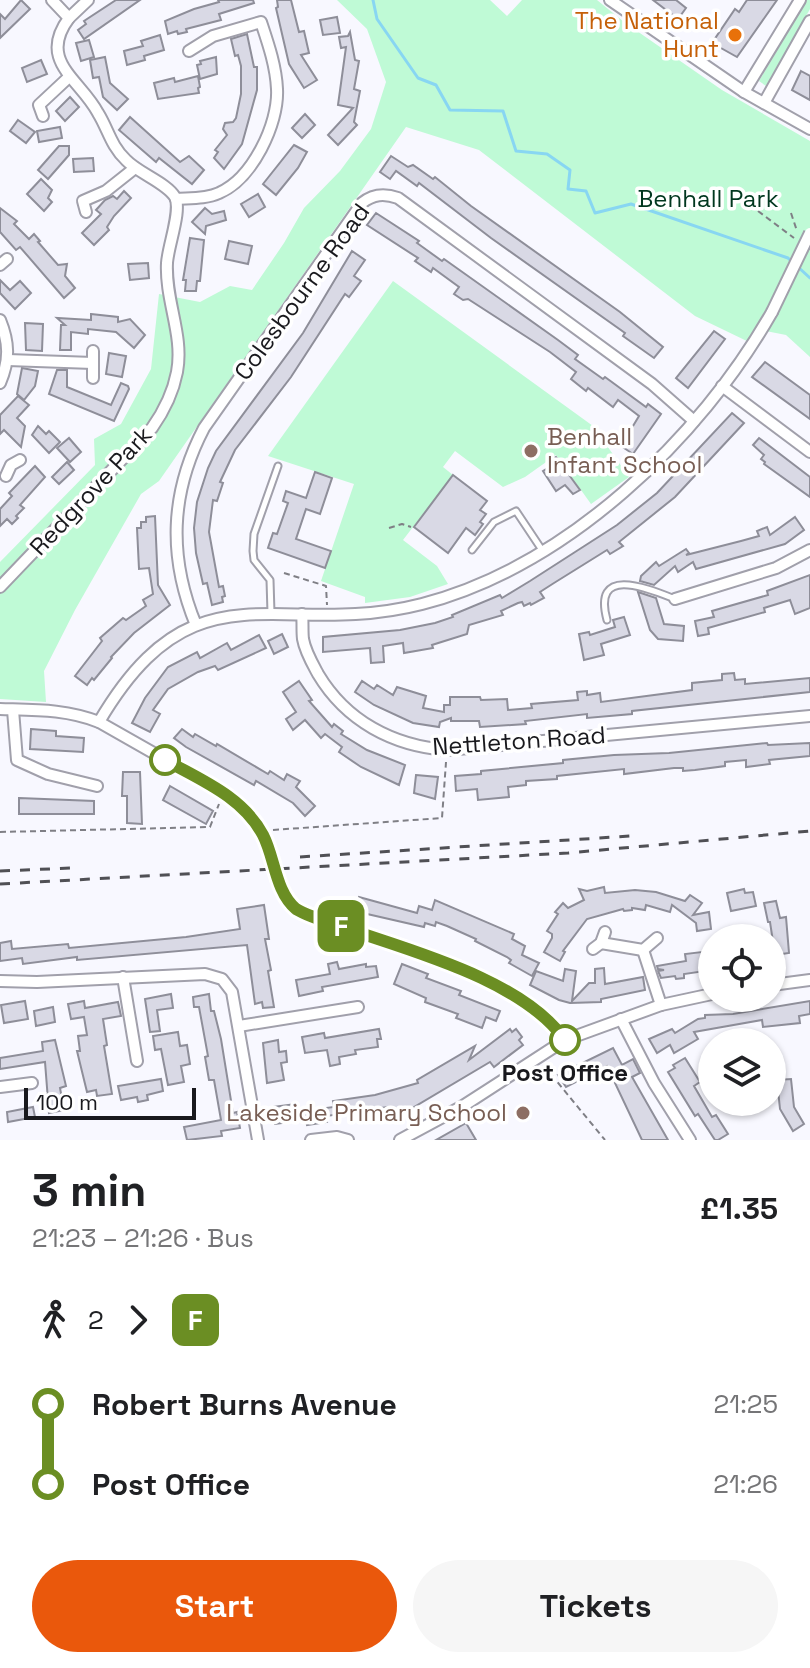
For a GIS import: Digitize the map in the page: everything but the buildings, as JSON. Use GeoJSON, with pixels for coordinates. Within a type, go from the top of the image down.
{"type":"FeatureCollection","features":[{"type":"Feature","properties":{"kind":"street"},"geometry":{"type":"LineString","coordinates":[[52,0],[69,18]]}},
{"type":"Feature","properties":{"kind":"street"},"geometry":{"type":"LineString","coordinates":[[88,0],[69,18],[60,33],[58,50],[62,65],[93,104],[118,151],[176,199],[208,197],[230,188],[248,170],[272,119],[277,92],[272,58],[259,17],[213,36],[189,51]]}},
{"type":"Feature","properties":{"kind":"street"},"geometry":{"type":"LineString","coordinates":[[610,0],[744,92],[810,129]]}},
{"type":"Feature","properties":{"kind":"street"},"geometry":{"type":"LineString","coordinates":[[744,92],[800,0]]}},
{"type":"Feature","properties":{"kind":"street"},"geometry":{"type":"LineString","coordinates":[[764,103],[810,21]]}},
{"type":"Feature","properties":{"kind":"street"},"geometry":{"type":"LineString","coordinates":[[43,116],[39,105],[69,77]]}},
{"type":"Feature","properties":{"kind":"street"},"geometry":{"type":"LineString","coordinates":[[86,212],[83,201],[106,191],[135,168]]}},
{"type":"Feature","properties":{"kind":"street","name":"Colesbourne Road"},"geometry":{"type":"LineString","coordinates":[[196,625],[182,588],[175,541],[177,502],[187,464],[204,428],[362,203],[371,197],[384,194],[398,198],[652,384],[694,421]]}},
{"type":"Feature","properties":{"kind":"street","name":"Redgrove Park"},"geometry":{"type":"LineString","coordinates":[[0,587],[152,428],[170,397],[179,358],[178,331],[170,305],[167,278],[176,199]]}},
{"type":"Feature","properties":{"kind":"street"},"geometry":{"type":"LineString","coordinates":[[99,722],[145,658],[169,639],[196,625],[225,616],[382,612],[444,598],[497,576],[543,550],[612,501],[694,421],[753,344],[806,238]]}},
{"type":"Feature","properties":{"kind":"street"},"geometry":{"type":"LineString","coordinates":[[0,320],[6,336],[8,360],[0,383]]}},
{"type":"Feature","properties":{"kind":"street"},"geometry":{"type":"LineString","coordinates":[[93,351],[93,378]]}},
{"type":"Feature","properties":{"kind":"street"},"geometry":{"type":"LineString","coordinates":[[8,360],[93,363]]}},
{"type":"Feature","properties":{"kind":"street"},"geometry":{"type":"LineString","coordinates":[[722,386],[810,452]]}},
{"type":"Feature","properties":{"kind":"street"},"geometry":{"type":"LineString","coordinates":[[0,455],[12,467]]}},
{"type":"Feature","properties":{"kind":"street"},"geometry":{"type":"LineString","coordinates":[[675,599],[776,568],[810,550]]}},
{"type":"Feature","properties":{"kind":"street","name":"Nettleton Road"},"geometry":{"type":"LineString","coordinates":[[302,614],[303,642],[330,692],[350,712],[388,737],[417,746],[447,750],[810,716]]}},
{"type":"Feature","properties":{"kind":"street"},"geometry":{"type":"LineString","coordinates":[[0,709],[78,713],[224,793],[250,814],[262,834],[283,891],[292,906],[301,912],[427,954],[498,988],[548,1019],[565,1040]]}},
{"type":"Feature","properties":{"kind":"street"},"geometry":{"type":"LineString","coordinates":[[13,710],[17,760],[48,774],[97,786]]}},
{"type":"Feature","properties":{"kind":"street"},"geometry":{"type":"LineString","coordinates":[[605,932],[597,946],[643,950],[657,938]]}},
{"type":"Feature","properties":{"kind":"street"},"geometry":{"type":"LineString","coordinates":[[643,950],[661,1005]]}},
{"type":"Feature","properties":{"kind":"street"},"geometry":{"type":"LineString","coordinates":[[0,981],[217,976],[226,982],[232,992],[258,1140]]}},
{"type":"Feature","properties":{"kind":"street"},"geometry":{"type":"LineString","coordinates":[[123,977],[137,1061]]}},
{"type":"Feature","properties":{"kind":"street"},"geometry":{"type":"LineString","coordinates":[[786,983],[810,980]]}},
{"type":"Feature","properties":{"kind":"street"},"geometry":{"type":"LineString","coordinates":[[400,1140],[463,1106],[565,1040],[661,1005],[698,997]]}},
{"type":"Feature","properties":{"kind":"street"},"geometry":{"type":"LineString","coordinates":[[239,1026],[358,1007]]}},
{"type":"Feature","properties":{"kind":"street"},"geometry":{"type":"LineString","coordinates":[[621,1019],[654,1083],[690,1140]]}},
{"type":"Feature","properties":{"kind":"street"},"geometry":{"type":"LineString","coordinates":[[0,1087],[32,1083]]}},
{"type":"Feature","properties":{"kind":"street"},"geometry":{"type":"LineString","coordinates":[[311,1140],[337,1137],[348,1140]]}},
{"type":"Feature","properties":{"kind":"lane"},"geometry":{"type":"LineString","coordinates":[[271,613],[270,580],[254,560],[253,551],[254,534],[278,466]]}},
{"type":"Feature","properties":{"kind":"lane"},"geometry":{"type":"LineString","coordinates":[[472,550],[494,522],[516,511],[543,550]]}},
{"type":"Feature","properties":{"kind":"lane"},"geometry":{"type":"LineString","coordinates":[[607,620],[604,595],[618,584],[651,589],[675,599]]}},
{"type":"Feature","properties":{"kind":"path"},"geometry":{"type":"LineString","coordinates":[[750,205],[806,238]]}},
{"type":"Feature","properties":{"kind":"path"},"geometry":{"type":"LineString","coordinates":[[791,213],[797,233],[806,238]]}},
{"type":"Feature","properties":{"kind":"path"},"geometry":{"type":"LineString","coordinates":[[389,528],[402,524],[411,527]]}},
{"type":"Feature","properties":{"kind":"path"},"geometry":{"type":"LineString","coordinates":[[284,573],[326,586],[327,614]]}},
{"type":"Feature","properties":{"kind":"path"},"geometry":{"type":"LineString","coordinates":[[262,834],[442,818],[447,750]]}},
{"type":"Feature","properties":{"kind":"path"},"geometry":{"type":"LineString","coordinates":[[0,832],[210,827],[224,793]]}},
{"type":"Feature","properties":{"kind":"path"},"geometry":{"type":"LineString","coordinates":[[539,1057],[605,1140]]}},
{"type":"Feature","properties":{"kind":"green space","name":"Benhall Park"},"geometry":{"type":"Polygon","coordinates":[[[337,0],[490,0],[507,16],[522,0],[597,0],[722,90],[810,141],[810,357],[786,335],[761,330],[753,344],[695,316],[479,150],[406,127],[159,481],[141,494],[44,671],[46,702],[0,699],[0,562],[95,465],[94,439],[121,424],[151,369],[159,294],[200,302],[230,286],[252,290],[304,208],[340,171],[371,129],[386,82],[367,29],[337,0]]]}},
{"type":"Feature","properties":{"kind":"green space"},"geometry":{"type":"Polygon","coordinates":[[[807,0],[810,0],[810,9],[766,86],[759,81],[807,0]]]}},
{"type":"Feature","properties":{"kind":"green space"},"geometry":{"type":"Polygon","coordinates":[[[393,281],[593,426],[629,477],[591,504],[556,455],[525,477],[503,487],[455,451],[443,467],[453,475],[403,540],[437,566],[448,584],[410,597],[365,603],[365,597],[321,581],[354,484],[268,456],[393,281]]]}},
{"type":"Feature","properties":{"kind":"waterway"},"geometry":{"type":"LineString","coordinates":[[373,0],[377,19],[418,78],[436,85],[450,110],[503,111],[516,151],[547,154],[570,170],[568,189],[586,191],[595,213],[631,204],[788,258],[792,262]]}},
{"type":"Feature","properties":{"kind":"waterway"},"geometry":{"type":"LineString","coordinates":[[798,267],[810,278]]}},
{"type":"Feature","properties":{"kind":"railway"},"geometry":{"type":"LineString","coordinates":[[0,884],[568,853],[810,831]]}},
{"type":"Feature","properties":{"kind":"railway"},"geometry":{"type":"LineString","coordinates":[[300,857],[631,836]]}},
{"type":"Feature","properties":{"kind":"railway"},"geometry":{"type":"LineString","coordinates":[[0,871],[72,868]]}},
{"type":"Feature","properties":{"kind":"bus line","name":"F"},"geometry":{"type":"LineString","coordinates":[[165,760],[224,793],[250,814],[264,837],[283,891],[296,909],[427,954],[498,988],[548,1019],[565,1040]]}},
{"type":"Feature","properties":{"kind":"place","name":"The National Hunt"},"geometry":{"type":"Point","coordinates":[735,35]}},
{"type":"Feature","properties":{"kind":"place","name":"Benhall Infant School"},"geometry":{"type":"Point","coordinates":[531,451]}},
{"type":"Feature","properties":{"kind":"place","name":"Post Office"},"geometry":{"type":"Point","coordinates":[565,1040]}},
{"type":"Feature","properties":{"kind":"place","name":"Lakeside Primary School"},"geometry":{"type":"Point","coordinates":[523,1113]}}]}
